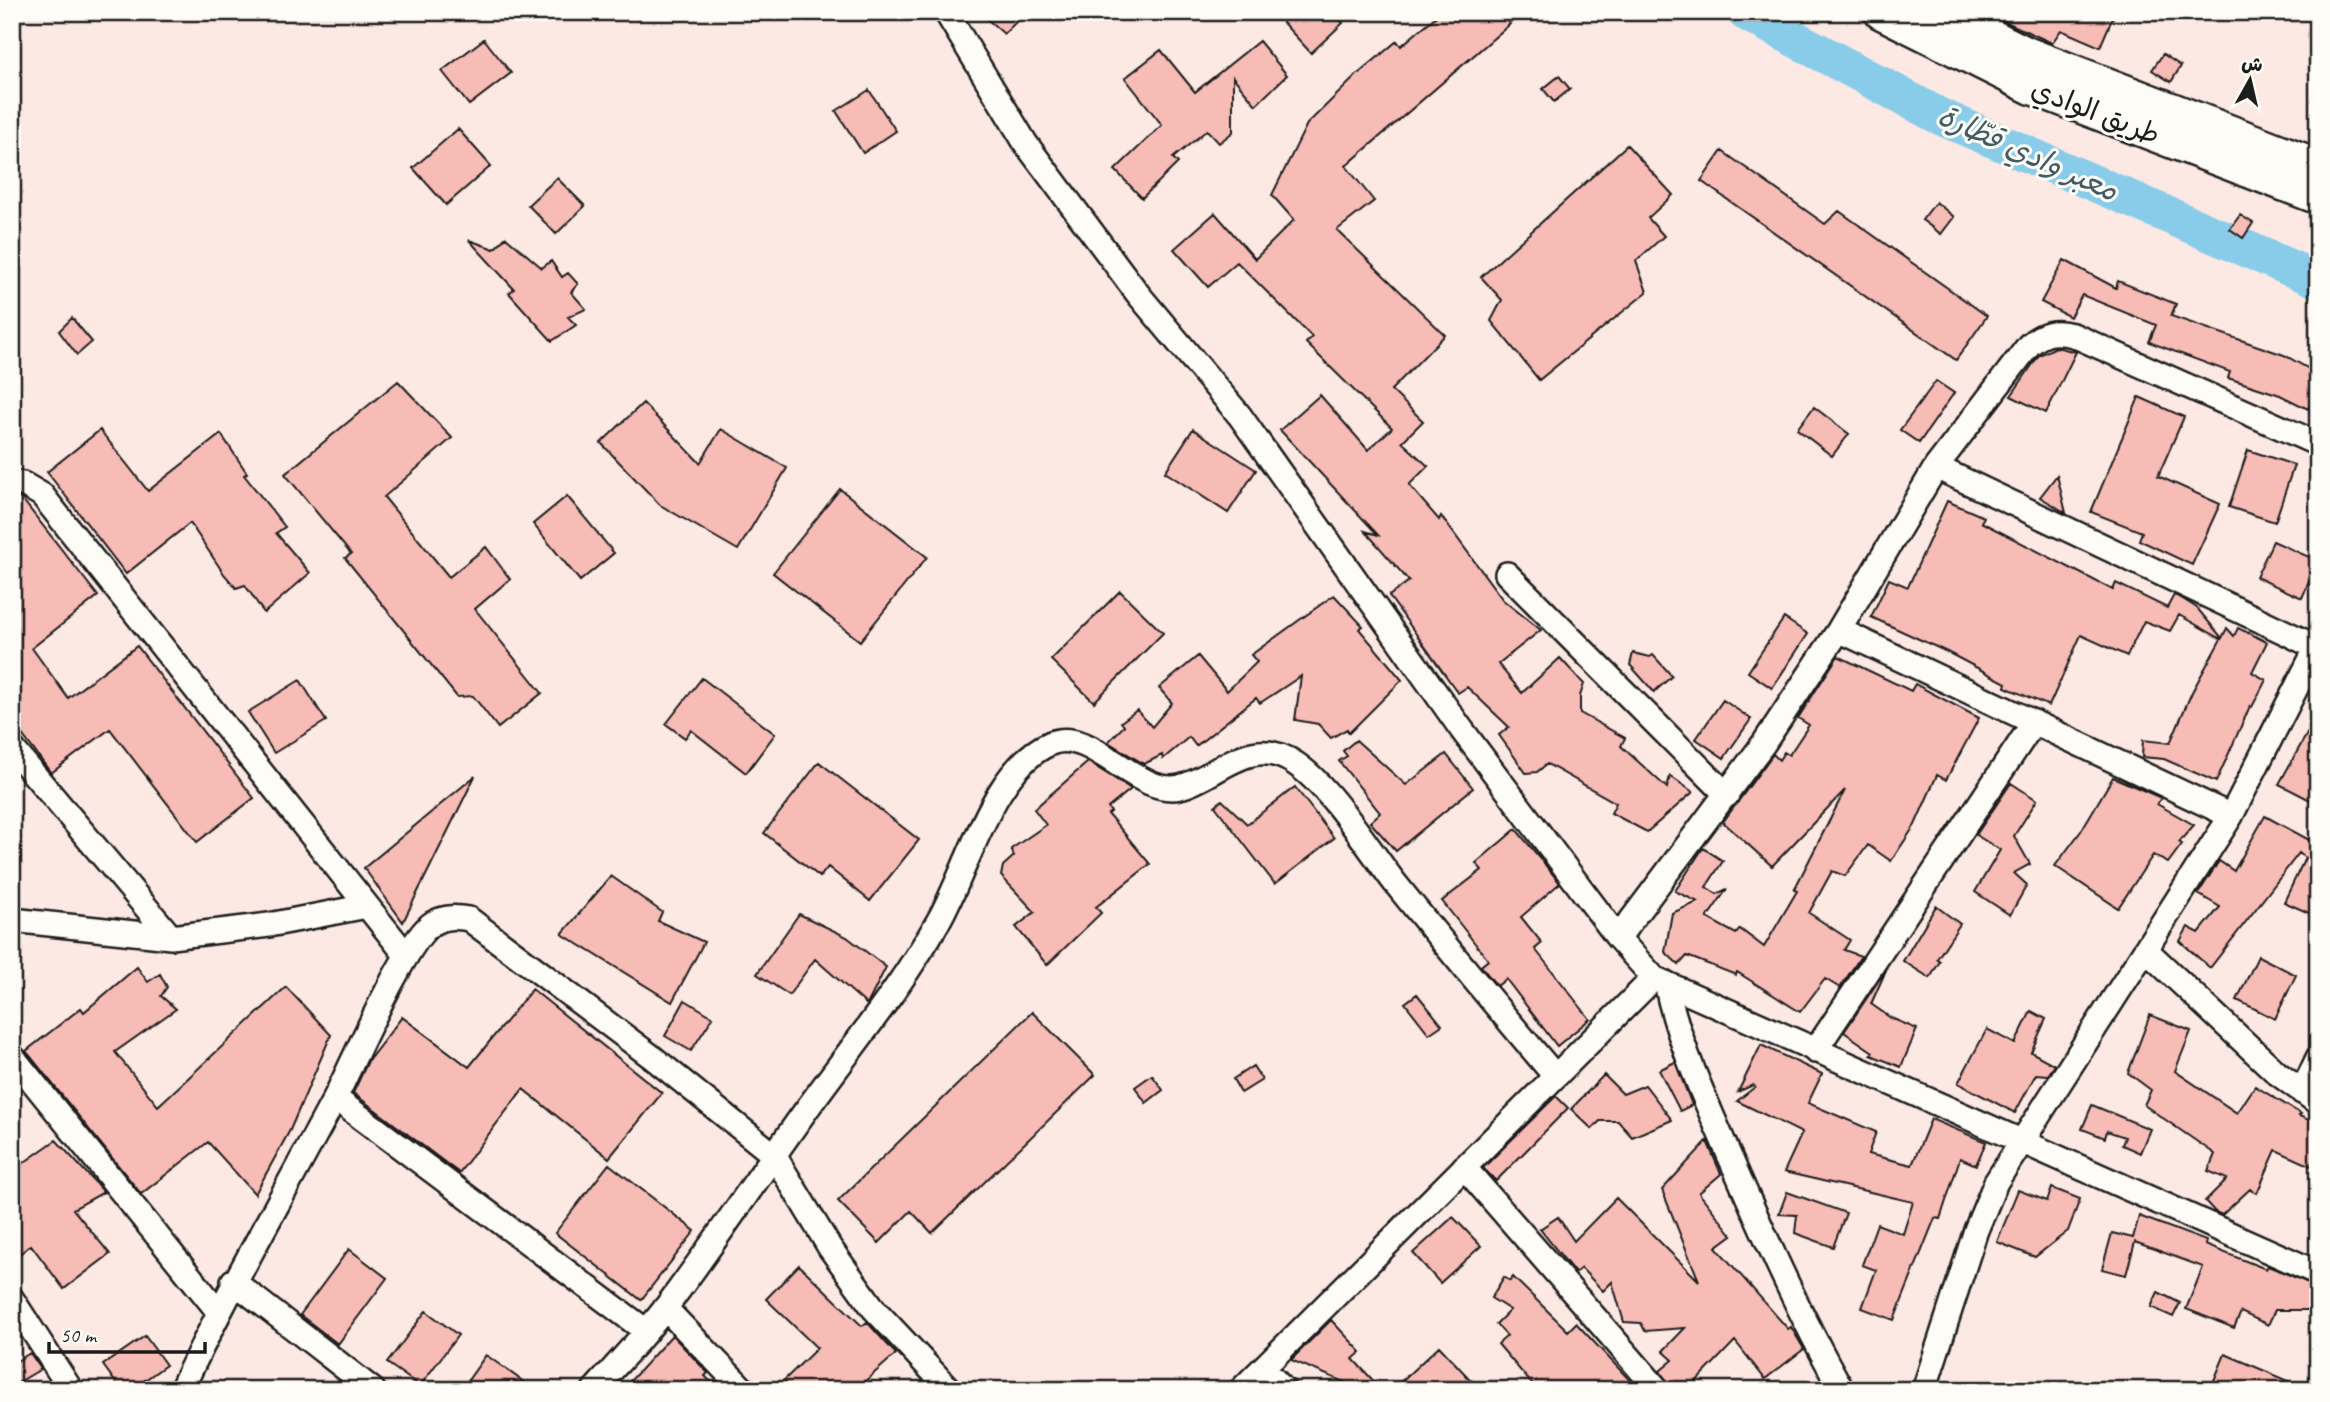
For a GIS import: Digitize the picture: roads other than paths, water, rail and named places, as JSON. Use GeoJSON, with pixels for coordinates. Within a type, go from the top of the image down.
{"type":"FeatureCollection","features":[{"type":"Feature","properties":{"kind":"main road","name":"طريق الوادي"},"geometry":{"type":"LineString","coordinates":[[1881,12],[1978,62],[2318,166]]}},
{"type":"Feature","properties":{"kind":"main road","name":"طريق الوادي"},"geometry":{"type":"LineString","coordinates":[[1943,12],[2027,54],[2087,94],[2318,197]]}},
{"type":"Feature","properties":{"kind":"street"},"geometry":{"type":"LineString","coordinates":[[946,12],[1026,144],[1138,294],[1240,416],[1462,730],[1618,939],[1660,980],[2318,1273]]}},
{"type":"Feature","properties":{"kind":"street"},"geometry":{"type":"LineString","coordinates":[[1618,939],[1727,795],[1839,630],[1936,467],[2029,345],[2050,332],[2073,335],[2318,444]]}},
{"type":"Feature","properties":{"kind":"street"},"geometry":{"type":"LineString","coordinates":[[1924,1390],[1976,1230],[1996,1182],[2147,951],[2231,816],[2317,647],[1936,467]]}},
{"type":"Feature","properties":{"kind":"street"},"geometry":{"type":"LineString","coordinates":[[12,482],[42,495],[406,955]]}},
{"type":"Feature","properties":{"kind":"street"},"geometry":{"type":"LineString","coordinates":[[1507,574],[1727,795]]}},
{"type":"Feature","properties":{"kind":"street"},"geometry":{"type":"LineString","coordinates":[[1839,630],[2231,816]]}},
{"type":"Feature","properties":{"kind":"street"},"geometry":{"type":"LineString","coordinates":[[1815,1051],[2034,722]]}},
{"type":"Feature","properties":{"kind":"street"},"geometry":{"type":"LineString","coordinates":[[594,1390],[665,1308],[909,973],[949,901],[998,794],[1024,759],[1062,740],[1077,743],[1144,780],[1170,788],[1192,782],[1239,755],[1263,754],[1295,763],[1322,789],[1433,931],[1555,1076]]}},
{"type":"Feature","properties":{"kind":"street"},"geometry":{"type":"LineString","coordinates":[[12,748],[171,937]]}},
{"type":"Feature","properties":{"kind":"street"},"geometry":{"type":"LineString","coordinates":[[12,920],[171,937],[269,925],[367,906]]}},
{"type":"Feature","properties":{"kind":"street"},"geometry":{"type":"LineString","coordinates":[[181,1390],[233,1281],[335,1098],[406,955],[432,923],[451,917],[469,919],[652,1057],[774,1155],[830,1248],[874,1309],[950,1390]]}},
{"type":"Feature","properties":{"kind":"street"},"geometry":{"type":"LineString","coordinates":[[2147,951],[2310,1098]]}},
{"type":"Feature","properties":{"kind":"street"},"geometry":{"type":"LineString","coordinates":[[1241,1390],[1555,1076],[1660,980]]}},
{"type":"Feature","properties":{"kind":"street"},"geometry":{"type":"LineString","coordinates":[[1660,980],[1680,1039],[1755,1215],[1813,1338],[1842,1390]]}},
{"type":"Feature","properties":{"kind":"street"},"geometry":{"type":"LineString","coordinates":[[12,1056],[218,1311]]}},
{"type":"Feature","properties":{"kind":"street"},"geometry":{"type":"LineString","coordinates":[[2310,1098],[2318,1058]]}},
{"type":"Feature","properties":{"kind":"street"},"geometry":{"type":"LineString","coordinates":[[335,1098],[646,1331]]}},
{"type":"Feature","properties":{"kind":"street"},"geometry":{"type":"LineString","coordinates":[[1464,1167],[1658,1390]]}},
{"type":"Feature","properties":{"kind":"street"},"geometry":{"type":"LineString","coordinates":[[233,1281],[373,1390]]}},
{"type":"Feature","properties":{"kind":"street"},"geometry":{"type":"LineString","coordinates":[[12,1299],[71,1390]]}},
{"type":"Feature","properties":{"kind":"street"},"geometry":{"type":"LineString","coordinates":[[665,1308],[744,1390]]}},
{"type":"Feature","properties":{"kind":"street"},"geometry":{"type":"LineString","coordinates":[[1263,1368],[1284,1390]]}},
{"type":"Feature","properties":{"kind":"waterway","name":"معبر وادي قطّارة"},"geometry":{"type":"LineString","coordinates":[[1745,12],[1941,117],[2318,280]]}}]}
